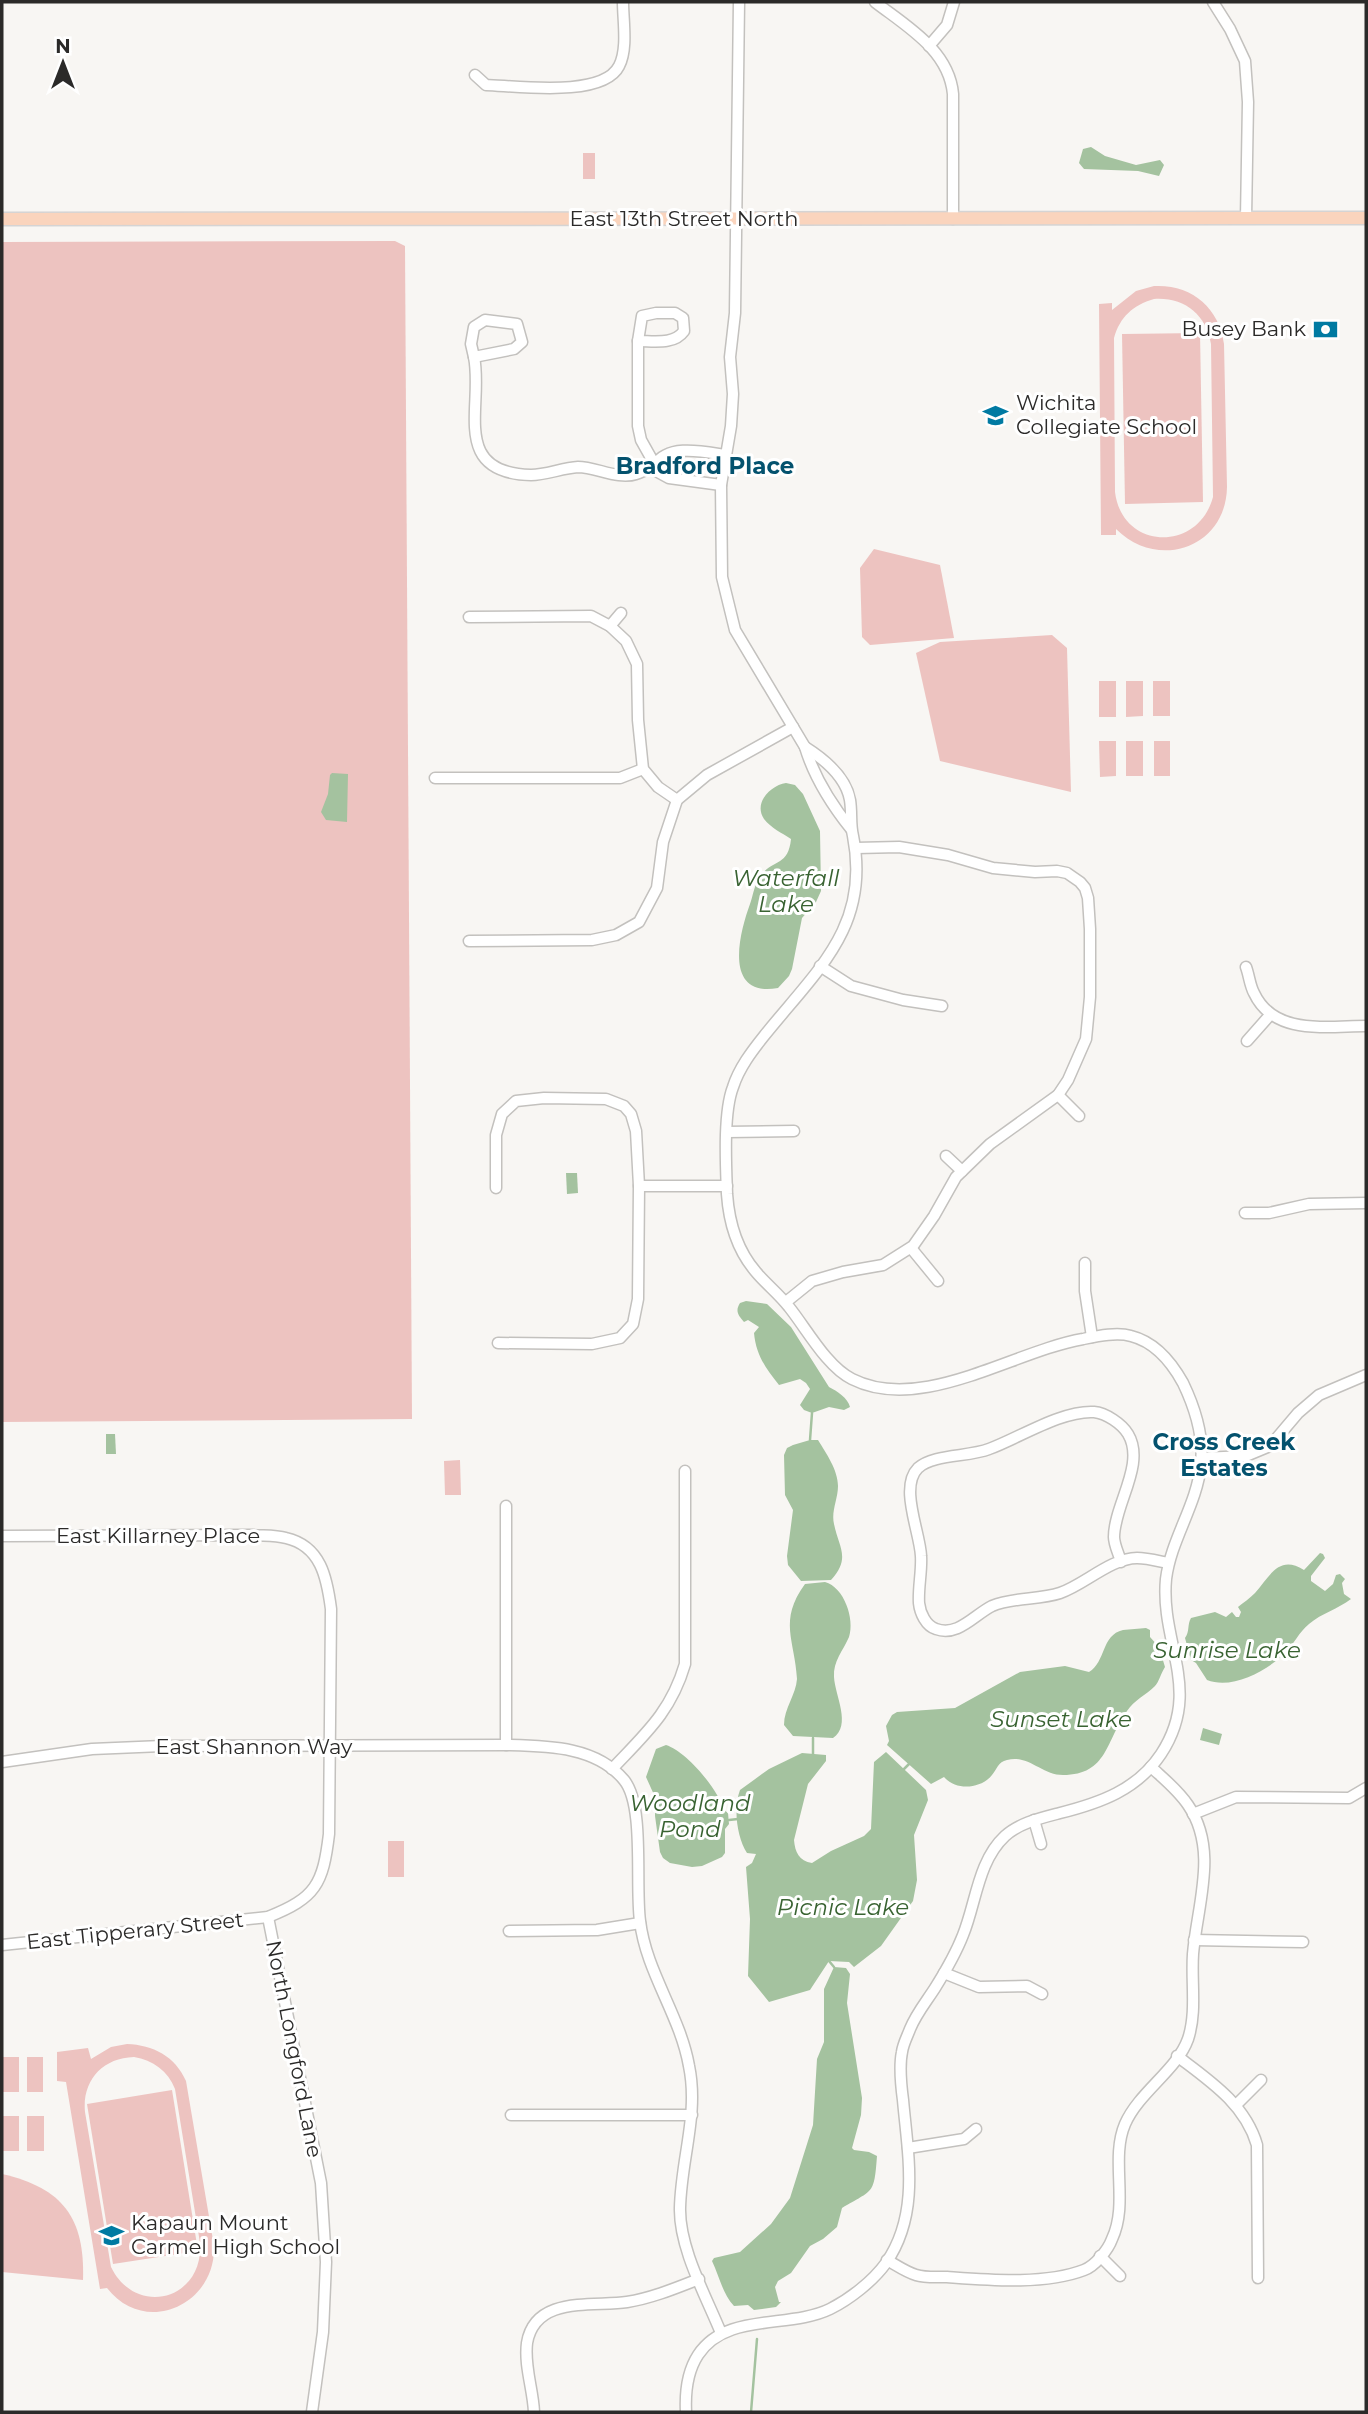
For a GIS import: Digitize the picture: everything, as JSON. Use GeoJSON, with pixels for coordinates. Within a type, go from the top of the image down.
{"type":"FeatureCollection","features":[{"type":"Feature","properties":{"kind":"main road","name":"East 13th Street North"},"geometry":{"type":"LineString","coordinates":[[2,219],[1366,218]]}},
{"type":"Feature","properties":{"kind":"street"},"geometry":{"type":"LineString","coordinates":[[475,75],[486,85],[585,87],[606,80],[619,67],[623,44],[623,2]]}},
{"type":"Feature","properties":{"kind":"street"},"geometry":{"type":"LineString","coordinates":[[738,2],[735,313],[730,357],[733,394],[731,426],[721,485],[722,577],[735,630],[805,747],[810,766],[851,829]]}},
{"type":"Feature","properties":{"kind":"street"},"geometry":{"type":"LineString","coordinates":[[874,2],[929,46],[945,66],[952,86],[953,219]]}},
{"type":"Feature","properties":{"kind":"street"},"geometry":{"type":"LineString","coordinates":[[929,46],[947,24],[954,2]]}},
{"type":"Feature","properties":{"kind":"street"},"geometry":{"type":"LineString","coordinates":[[1213,2],[1245,61],[1248,102],[1247,218]]}},
{"type":"Feature","properties":{"kind":"street"},"geometry":{"type":"LineString","coordinates":[[474,356],[514,349],[522,342],[517,324],[485,320],[474,327],[471,344],[476,367],[473,417],[478,450],[495,467],[508,473],[534,475],[580,467],[634,475],[656,465],[659,458],[677,451],[726,454]]}},
{"type":"Feature","properties":{"kind":"street"},"geometry":{"type":"LineString","coordinates":[[638,341],[638,426],[641,439],[659,472],[669,478],[721,485]]}},
{"type":"Feature","properties":{"kind":"street"},"geometry":{"type":"LineString","coordinates":[[610,626],[621,613]]}},
{"type":"Feature","properties":{"kind":"street"},"geometry":{"type":"LineString","coordinates":[[469,617],[591,616],[610,626],[626,640],[637,664],[642,769],[658,787],[677,800]]}},
{"type":"Feature","properties":{"kind":"street"},"geometry":{"type":"LineString","coordinates":[[469,941],[592,940],[616,935],[639,922],[657,888],[663,842],[677,800],[707,775],[793,727]]}},
{"type":"Feature","properties":{"kind":"street"},"geometry":{"type":"LineString","coordinates":[[686,2412],[685,2399],[690,2368],[704,2346],[721,2333],[828,2311],[861,2289],[887,2260],[902,2234],[911,2195],[901,2053],[914,2019],[944,1973],[964,1934],[989,1857],[1006,1835],[1034,1819],[1115,1796],[1145,1775],[1164,1750],[1179,1711],[1180,1679],[1168,1626],[1165,1595],[1168,1563],[1196,1494],[1202,1458],[1201,1433],[1182,1381],[1170,1363],[1153,1346],[1130,1335],[1092,1337],[1037,1350],[952,1381],[914,1389],[881,1388],[853,1380],[838,1370],[786,1302],[752,1268],[737,1243],[729,1211],[727,1186],[727,1132],[731,1089],[748,1056],[838,942],[854,904],[856,848],[851,829],[852,808],[848,790],[821,757],[805,747]]}},
{"type":"Feature","properties":{"kind":"street"},"geometry":{"type":"LineString","coordinates":[[435,778],[620,778],[642,769]]}},
{"type":"Feature","properties":{"kind":"street"},"geometry":{"type":"LineString","coordinates":[[786,1302],[812,1281],[883,1265],[911,1248],[962,1171],[990,1144],[1058,1095],[1068,1080],[1086,1039],[1090,997],[1088,898],[1080,882],[1068,873],[993,868],[948,855],[899,847],[856,848]]}},
{"type":"Feature","properties":{"kind":"street"},"geometry":{"type":"LineString","coordinates":[[639,922],[650,931]]}},
{"type":"Feature","properties":{"kind":"street"},"geometry":{"type":"LineString","coordinates":[[820,966],[851,986],[903,1000],[942,1006]]}},
{"type":"Feature","properties":{"kind":"street"},"geometry":{"type":"LineString","coordinates":[[1247,967],[1254,994],[1270,1015],[1291,1025],[1366,1027]]}},
{"type":"Feature","properties":{"kind":"street"},"geometry":{"type":"LineString","coordinates":[[1248,1041],[1270,1015]]}},
{"type":"Feature","properties":{"kind":"street"},"geometry":{"type":"LineString","coordinates":[[1058,1095],[1079,1115]]}},
{"type":"Feature","properties":{"kind":"street"},"geometry":{"type":"LineString","coordinates":[[496,1188],[496,1135],[502,1114],[516,1101],[544,1098],[606,1099],[624,1106],[631,1114],[636,1130],[639,1186],[638,1299],[633,1324],[620,1338],[592,1344],[498,1343]]}},
{"type":"Feature","properties":{"kind":"street"},"geometry":{"type":"LineString","coordinates":[[727,1132],[794,1131]]}},
{"type":"Feature","properties":{"kind":"street"},"geometry":{"type":"LineString","coordinates":[[946,1156],[962,1171]]}},
{"type":"Feature","properties":{"kind":"street"},"geometry":{"type":"LineString","coordinates":[[639,1186],[727,1186]]}},
{"type":"Feature","properties":{"kind":"street"},"geometry":{"type":"LineString","coordinates":[[1245,1213],[1269,1213],[1310,1204],[1366,1203]]}},
{"type":"Feature","properties":{"kind":"street"},"geometry":{"type":"LineString","coordinates":[[911,1248],[938,1281]]}},
{"type":"Feature","properties":{"kind":"street"},"geometry":{"type":"LineString","coordinates":[[1085,1263],[1085,1291],[1092,1337]]}},
{"type":"Feature","properties":{"kind":"street"},"geometry":{"type":"LineString","coordinates":[[1202,1458],[1246,1456],[1270,1446],[1298,1413],[1319,1395],[1366,1375]]}},
{"type":"Feature","properties":{"kind":"street"},"geometry":{"type":"LineString","coordinates":[[1121,1562],[1114,1539],[1116,1517],[1130,1479],[1134,1451],[1128,1435],[1116,1421],[1095,1412],[1065,1416],[986,1451],[927,1462],[916,1470],[911,1483],[911,1499],[921,1554],[919,1605],[927,1623],[934,1629],[950,1631],[967,1624],[993,1606],[1061,1593],[1121,1562],[1135,1558],[1168,1563]]}},
{"type":"Feature","properties":{"kind":"street"},"geometry":{"type":"LineString","coordinates":[[685,1471],[685,1664],[678,1687],[664,1714],[612,1769],[625,1781],[633,1795],[637,1813],[637,1887],[645,1948],[678,2026],[689,2064],[692,2115],[680,2210],[685,2244],[721,2333]]}},
{"type":"Feature","properties":{"kind":"street"},"geometry":{"type":"LineString","coordinates":[[506,1506],[506,1745]]}},
{"type":"Feature","properties":{"kind":"street","name":"East Killarney Place"},"geometry":{"type":"LineString","coordinates":[[2,1536],[252,1535],[287,1538],[310,1552]]}},
{"type":"Feature","properties":{"kind":"street","name":"North Longford Lane"},"geometry":{"type":"LineString","coordinates":[[310,1552],[321,1562],[327,1579],[331,1609],[329,1834],[325,1864],[315,1888],[296,1906],[268,1917],[321,2183],[326,2262],[323,2332],[312,2412]]}},
{"type":"Feature","properties":{"kind":"street","name":"East Shannon Way"},"geometry":{"type":"LineString","coordinates":[[2,1762],[92,1749],[162,1746],[506,1745],[555,1747],[582,1754],[612,1769]]}},
{"type":"Feature","properties":{"kind":"street"},"geometry":{"type":"LineString","coordinates":[[887,2260],[916,2275],[976,2279],[1056,2278],[1087,2269],[1112,2242],[1118,2222],[1124,2127],[1135,2106],[1188,2040],[1194,2004],[1194,1940],[1206,1875],[1202,1836],[1189,1806],[1170,1783],[1151,1767]]}},
{"type":"Feature","properties":{"kind":"street"},"geometry":{"type":"LineString","coordinates":[[1193,1814],[1236,1797],[1349,1798],[1366,1787]]}},
{"type":"Feature","properties":{"kind":"street"},"geometry":{"type":"LineString","coordinates":[[1034,1819],[1041,1844]]}},
{"type":"Feature","properties":{"kind":"street","name":"East Tipperary Street"},"geometry":{"type":"LineString","coordinates":[[2,1945],[268,1917]]}},
{"type":"Feature","properties":{"kind":"street"},"geometry":{"type":"LineString","coordinates":[[509,1931],[597,1930],[640,1923]]}},
{"type":"Feature","properties":{"kind":"street"},"geometry":{"type":"LineString","coordinates":[[1194,1940],[1303,1942]]}},
{"type":"Feature","properties":{"kind":"street"},"geometry":{"type":"LineString","coordinates":[[944,1973],[979,1987],[1027,1986],[1042,1994]]}},
{"type":"Feature","properties":{"kind":"street"},"geometry":{"type":"LineString","coordinates":[[1177,2056],[1223,2091],[1252,2127],[1257,2145],[1258,2278]]}},
{"type":"Feature","properties":{"kind":"street"},"geometry":{"type":"LineString","coordinates":[[1236,2105],[1261,2080]]}},
{"type":"Feature","properties":{"kind":"street"},"geometry":{"type":"LineString","coordinates":[[510,2115],[692,2115]]}},
{"type":"Feature","properties":{"kind":"street"},"geometry":{"type":"LineString","coordinates":[[908,2148],[964,2140],[976,2129]]}},
{"type":"Feature","properties":{"kind":"street"},"geometry":{"type":"LineString","coordinates":[[1100,2256],[1120,2276]]}},
{"type":"Feature","properties":{"kind":"street"},"geometry":{"type":"LineString","coordinates":[[534,2412],[526,2360],[528,2340],[533,2326],[545,2315],[560,2307],[627,2302],[664,2293],[699,2279]]}},
{"type":"Feature","properties":{"kind":"shaded area"},"geometry":{"type":"Polygon","coordinates":[[[583,153],[595,153],[595,179],[583,179],[583,153]]]}},
{"type":"Feature","properties":{"kind":"shaded area"},"geometry":{"type":"Polygon","coordinates":[[[395,241],[405,246],[412,1419],[2,1422],[2,242],[395,241]]]}},
{"type":"Feature","properties":{"kind":"shaded area"},"geometry":{"type":"Polygon","coordinates":[[[1167,286],[1180,289],[1201,300],[1216,319],[1224,344],[1227,487],[1224,508],[1215,525],[1203,538],[1187,547],[1169,550],[1151,549],[1133,542],[1116,529],[1116,535],[1101,535],[1099,304],[1112,303],[1112,310],[1136,291],[1167,286]],[[1154,299],[1134,308],[1120,324],[1114,338],[1115,492],[1121,511],[1131,525],[1145,534],[1161,537],[1177,535],[1192,528],[1205,515],[1213,497],[1211,344],[1199,316],[1184,304],[1154,299]]]}},
{"type":"Feature","properties":{"kind":"shaded area"},"geometry":{"type":"Polygon","coordinates":[[[1200,333],[1203,502],[1125,504],[1122,334],[1200,333]]]}},
{"type":"Feature","properties":{"kind":"shaded area"},"geometry":{"type":"Polygon","coordinates":[[[874,549],[940,565],[954,638],[870,645],[862,637],[860,568],[874,549]]]}},
{"type":"Feature","properties":{"kind":"shaded area"},"geometry":{"type":"Polygon","coordinates":[[[1052,635],[1067,648],[1071,792],[940,761],[916,653],[940,642],[1052,635]]]}},
{"type":"Feature","properties":{"kind":"shaded area"},"geometry":{"type":"Polygon","coordinates":[[[1099,681],[1116,681],[1116,717],[1099,717],[1099,681]]]}},
{"type":"Feature","properties":{"kind":"shaded area"},"geometry":{"type":"Polygon","coordinates":[[[1126,681],[1143,681],[1143,716],[1126,717],[1126,681]]]}},
{"type":"Feature","properties":{"kind":"shaded area"},"geometry":{"type":"Polygon","coordinates":[[[1153,681],[1170,681],[1170,716],[1153,716],[1153,681]]]}},
{"type":"Feature","properties":{"kind":"shaded area"},"geometry":{"type":"Polygon","coordinates":[[[1099,741],[1116,741],[1116,776],[1100,777],[1099,741]]]}},
{"type":"Feature","properties":{"kind":"shaded area"},"geometry":{"type":"Polygon","coordinates":[[[1126,741],[1143,741],[1143,776],[1126,776],[1126,741]]]}},
{"type":"Feature","properties":{"kind":"shaded area"},"geometry":{"type":"Polygon","coordinates":[[[1154,741],[1170,741],[1170,776],[1154,776],[1154,741]]]}},
{"type":"Feature","properties":{"kind":"shaded area"},"geometry":{"type":"Polygon","coordinates":[[[460,1460],[461,1495],[445,1495],[444,1461],[460,1460]]]}},
{"type":"Feature","properties":{"kind":"shaded area"},"geometry":{"type":"Polygon","coordinates":[[[388,1841],[404,1841],[404,1877],[388,1877],[388,1841]]]}},
{"type":"Feature","properties":{"kind":"shaded area"},"geometry":{"type":"Polygon","coordinates":[[[127,2044],[154,2050],[176,2065],[186,2081],[214,2246],[212,2267],[191,2298],[176,2308],[158,2312],[140,2310],[123,2303],[107,2288],[100,2289],[66,2082],[57,2081],[57,2052],[88,2048],[91,2059],[111,2047],[127,2044]],[[123,2058],[96,2073],[87,2090],[85,2112],[111,2267],[122,2283],[136,2293],[151,2297],[180,2289],[191,2278],[198,2262],[200,2243],[175,2089],[164,2072],[141,2058],[123,2058]]]}},
{"type":"Feature","properties":{"kind":"shaded area"},"geometry":{"type":"Polygon","coordinates":[[[2,2057],[19,2057],[19,2092],[2,2092],[2,2057]]]}},
{"type":"Feature","properties":{"kind":"shaded area"},"geometry":{"type":"Polygon","coordinates":[[[27,2057],[43,2057],[43,2092],[27,2092],[27,2057]]]}},
{"type":"Feature","properties":{"kind":"shaded area"},"geometry":{"type":"Polygon","coordinates":[[[172,2090],[198,2251],[113,2264],[87,2104],[172,2090]]]}},
{"type":"Feature","properties":{"kind":"shaded area"},"geometry":{"type":"Polygon","coordinates":[[[3,2116],[19,2116],[19,2151],[3,2151],[3,2116]]]}},
{"type":"Feature","properties":{"kind":"shaded area"},"geometry":{"type":"Polygon","coordinates":[[[27,2116],[44,2116],[44,2151],[27,2151],[27,2116]]]}},
{"type":"Feature","properties":{"kind":"shaded area"},"geometry":{"type":"Polygon","coordinates":[[[2,2174],[41,2188],[55,2197],[66,2209],[80,2239],[83,2280],[2,2272],[2,2174]]]}},
{"type":"Feature","properties":{"kind":"water"},"geometry":{"type":"Polygon","coordinates":[[[1091,147],[1105,156],[1136,165],[1160,160],[1164,165],[1159,176],[1138,171],[1084,169],[1079,163],[1083,149],[1091,147]]]}},
{"type":"Feature","properties":{"kind":"water"},"geometry":{"type":"Polygon","coordinates":[[[332,773],[348,774],[347,822],[326,820],[321,812],[332,773]]]}},
{"type":"Feature","properties":{"kind":"water","name":"Waterfall Lake"},"geometry":{"type":"Polygon","coordinates":[[[786,783],[795,785],[803,794],[820,831],[821,891],[816,902],[802,918],[789,976],[778,988],[761,988],[749,983],[742,974],[740,946],[757,881],[764,872],[787,855],[789,848],[791,839],[773,828],[761,813],[765,796],[775,787],[786,783]]]}},
{"type":"Feature","properties":{"kind":"water"},"geometry":{"type":"Polygon","coordinates":[[[566,1173],[577,1173],[578,1193],[567,1194],[566,1173]]]}},
{"type":"Feature","properties":{"kind":"water"},"geometry":{"type":"Polygon","coordinates":[[[746,1301],[767,1304],[791,1327],[829,1387],[845,1398],[850,1407],[844,1410],[829,1407],[812,1413],[800,1405],[810,1389],[806,1383],[800,1379],[779,1385],[759,1355],[754,1333],[759,1327],[748,1320],[744,1322],[738,1313],[740,1303],[746,1301]]]}},
{"type":"Feature","properties":{"kind":"water"},"geometry":{"type":"Polygon","coordinates":[[[106,1434],[115,1434],[116,1454],[106,1454],[106,1434]]]}},
{"type":"Feature","properties":{"kind":"water"},"geometry":{"type":"Polygon","coordinates":[[[818,1440],[831,1462],[837,1480],[838,1491],[833,1519],[842,1559],[831,1580],[801,1581],[788,1565],[793,1510],[785,1495],[784,1455],[787,1448],[818,1440]]]}},
{"type":"Feature","properties":{"kind":"water","name":"Sunrise Lake"},"geometry":{"type":"Polygon","coordinates":[[[1320,1553],[1325,1558],[1311,1576],[1311,1581],[1325,1591],[1333,1584],[1336,1575],[1340,1574],[1345,1579],[1342,1583],[1344,1594],[1351,1599],[1309,1624],[1285,1653],[1259,1672],[1227,1683],[1207,1680],[1191,1660],[1185,1638],[1191,1618],[1215,1612],[1226,1617],[1232,1612],[1239,1617],[1241,1612],[1238,1607],[1255,1593],[1276,1569],[1288,1564],[1304,1570],[1320,1553]]]}},
{"type":"Feature","properties":{"kind":"water"},"geometry":{"type":"Polygon","coordinates":[[[825,1582],[838,1590],[843,1597],[850,1622],[849,1637],[834,1671],[841,1726],[833,1738],[793,1736],[784,1725],[797,1679],[790,1631],[792,1609],[805,1584],[825,1582]]]}},
{"type":"Feature","properties":{"kind":"water","name":"Sunset Lake"},"geometry":{"type":"Polygon","coordinates":[[[1146,1628],[1150,1630],[1150,1637],[1159,1647],[1165,1667],[1155,1686],[1130,1707],[1104,1754],[1089,1769],[1078,1773],[1055,1774],[1015,1759],[1002,1762],[982,1783],[955,1785],[944,1777],[931,1784],[887,1745],[889,1741],[886,1726],[897,1712],[955,1708],[1020,1672],[1065,1666],[1089,1672],[1116,1633],[1146,1628]]]}},
{"type":"Feature","properties":{"kind":"water"},"geometry":{"type":"Polygon","coordinates":[[[1203,1728],[1222,1734],[1219,1745],[1200,1740],[1203,1728]]]}},
{"type":"Feature","properties":{"kind":"water","name":"Woodland Pond"},"geometry":{"type":"Polygon","coordinates":[[[666,1745],[692,1763],[728,1813],[725,1853],[702,1866],[670,1863],[660,1852],[655,1797],[646,1777],[656,1749],[666,1745]]]}},
{"type":"Feature","properties":{"kind":"water","name":"Picnic Lake"},"geometry":{"type":"Polygon","coordinates":[[[886,1752],[926,1790],[928,1800],[914,1835],[917,1880],[913,1901],[881,1946],[854,1967],[849,1962],[829,1961],[810,1990],[769,2002],[748,1976],[750,1919],[746,1867],[752,1863],[756,1854],[747,1853],[739,1831],[737,1805],[740,1790],[769,1769],[802,1753],[826,1755],[826,1761],[808,1784],[794,1840],[799,1855],[812,1863],[864,1836],[871,1829],[874,1762],[886,1752]]]}},
{"type":"Feature","properties":{"kind":"water"},"geometry":{"type":"Polygon","coordinates":[[[834,1967],[846,1968],[850,1974],[847,2003],[862,2098],[861,2115],[852,2148],[877,2156],[873,2185],[866,2193],[842,2208],[837,2227],[810,2246],[791,2273],[778,2281],[775,2287],[781,2302],[776,2307],[754,2310],[748,2305],[734,2306],[712,2261],[714,2258],[740,2252],[771,2224],[790,2198],[813,2125],[817,2059],[824,2042],[824,1989],[834,1967]]]}},
{"type":"Feature","properties":{"kind":"waterway"},"geometry":{"type":"LineString","coordinates":[[810,1440],[812,1413]]}},
{"type":"Feature","properties":{"kind":"waterway"},"geometry":{"type":"LineString","coordinates":[[1178,1652],[1188,1649]]}},
{"type":"Feature","properties":{"kind":"waterway"},"geometry":{"type":"LineString","coordinates":[[1162,1656],[1171,1654]]}},
{"type":"Feature","properties":{"kind":"waterway"},"geometry":{"type":"LineString","coordinates":[[813,1738],[813,1754]]}},
{"type":"Feature","properties":{"kind":"waterway"},"geometry":{"type":"LineString","coordinates":[[904,1769],[909,1764]]}},
{"type":"Feature","properties":{"kind":"waterway"},"geometry":{"type":"LineString","coordinates":[[729,1820],[738,1819]]}},
{"type":"Feature","properties":{"kind":"waterway"},"geometry":{"type":"LineString","coordinates":[[829,1961],[834,1967]]}},
{"type":"Feature","properties":{"kind":"waterway"},"geometry":{"type":"LineString","coordinates":[[751,2412],[757,2339]]}},
{"type":"Feature","properties":{"kind":"place","name":"Busey Bank"},"geometry":{"type":"Point","coordinates":[1326,329]}},
{"type":"Feature","properties":{"kind":"place","name":"Wichita Collegiate School"},"geometry":{"type":"Point","coordinates":[996,415]}},
{"type":"Feature","properties":{"kind":"place","name":"Kapaun Mount Carmel High School"},"geometry":{"type":"Point","coordinates":[111,2235]}},
{"type":"Feature","properties":{"kind":"district","name":"Bradford Place"},"geometry":{"type":"Point","coordinates":[705,466]}},
{"type":"Feature","properties":{"kind":"district","name":"Cross Creek Estates"},"geometry":{"type":"Point","coordinates":[1224,1455]}}]}
